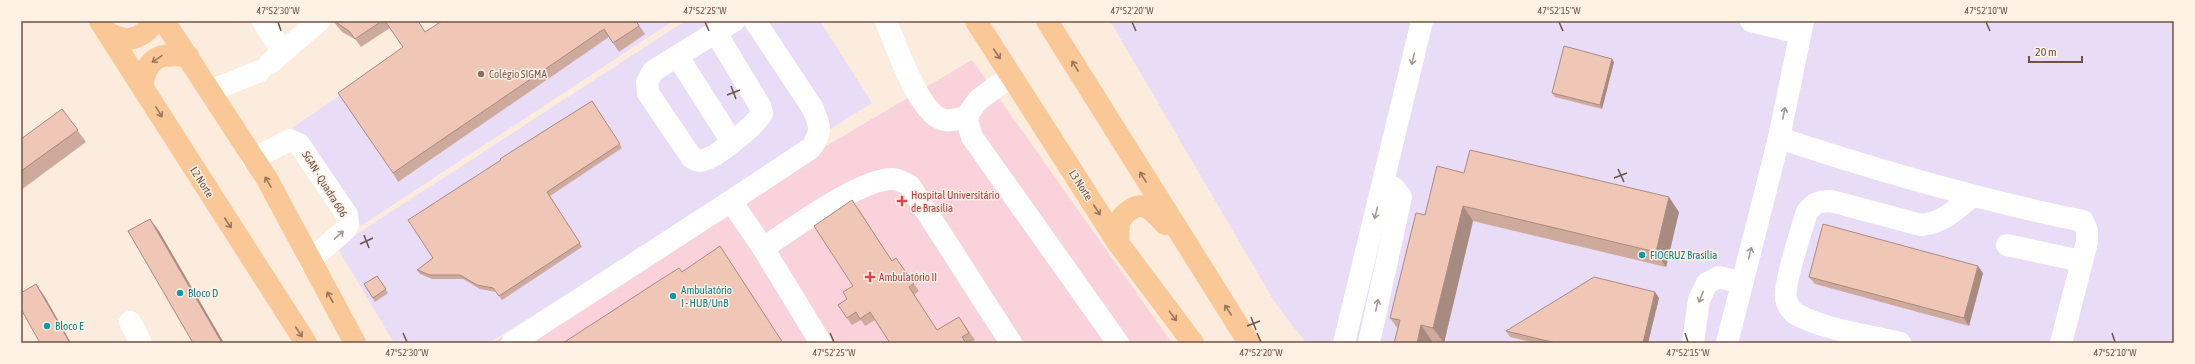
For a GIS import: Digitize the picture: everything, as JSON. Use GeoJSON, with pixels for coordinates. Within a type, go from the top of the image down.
{"type":"FeatureCollection","features":[{"type":"Feature","properties":{"kind":"main road"},"geometry":{"type":"LineString","coordinates":[[105,28],[125,39],[133,38],[146,31],[152,25],[153,21]]}},
{"type":"Feature","properties":{"kind":"main road"},"geometry":{"type":"LineString","coordinates":[[164,21],[188,56],[252,159],[267,179],[355,343]]}},
{"type":"Feature","properties":{"kind":"main road","name":"L3 Norte"},"geometry":{"type":"LineString","coordinates":[[976,21],[1118,243],[1193,343]]}},
{"type":"Feature","properties":{"kind":"main road"},"geometry":{"type":"LineString","coordinates":[[1047,21],[1189,250],[1249,343]]}},
{"type":"Feature","properties":{"kind":"main road","name":"L2 Norte"},"geometry":{"type":"LineString","coordinates":[[105,28],[218,209],[306,343]]}},
{"type":"Feature","properties":{"kind":"main road"},"geometry":{"type":"LineString","coordinates":[[142,86],[145,72],[159,56],[171,54],[188,56]]}},
{"type":"Feature","properties":{"kind":"main road"},"geometry":{"type":"LineString","coordinates":[[1118,243],[1119,221],[1130,211],[1144,206],[1152,209],[1189,250]]}},
{"type":"Feature","properties":{"kind":"street"},"geometry":{"type":"LineString","coordinates":[[263,21],[271,62]]}},
{"type":"Feature","properties":{"kind":"street"},"geometry":{"type":"LineString","coordinates":[[210,91],[271,62],[319,21]]}},
{"type":"Feature","properties":{"kind":"street"},"geometry":{"type":"LineString","coordinates":[[716,33],[760,106],[762,113],[749,129],[732,142],[707,160],[698,161],[692,158],[648,92],[647,82],[653,71],[678,57],[734,21]]}},
{"type":"Feature","properties":{"kind":"street"},"geometry":{"type":"LineString","coordinates":[[512,343],[811,148],[819,136],[818,121],[812,107],[755,21]]}},
{"type":"Feature","properties":{"kind":"street"},"geometry":{"type":"LineString","coordinates":[[886,21],[912,85],[931,112],[938,118],[947,121],[966,117],[978,100],[1011,76]]}},
{"type":"Feature","properties":{"kind":"street"},"geometry":{"type":"LineString","coordinates":[[1344,343],[1384,184],[1422,21]]}},
{"type":"Feature","properties":{"kind":"street"},"geometry":{"type":"LineString","coordinates":[[1727,343],[1779,138],[1802,27],[1751,21]]}},
{"type":"Feature","properties":{"kind":"street"},"geometry":{"type":"LineString","coordinates":[[678,57],[732,142]]}},
{"type":"Feature","properties":{"kind":"street"},"geometry":{"type":"LineString","coordinates":[[966,117],[972,136],[1118,343]]}},
{"type":"Feature","properties":{"kind":"street"},"geometry":{"type":"LineString","coordinates":[[1779,138],[1914,181],[2082,221],[2087,231],[2087,242],[2061,343]]}},
{"type":"Feature","properties":{"kind":"street","name":"SGAN - Quadra 606"},"geometry":{"type":"LineString","coordinates":[[252,159],[290,140],[295,140],[347,215],[348,224],[345,230],[310,261]]}},
{"type":"Feature","properties":{"kind":"street"},"geometry":{"type":"LineString","coordinates":[[763,248],[834,203],[869,184],[894,178],[910,186],[1011,343]]}},
{"type":"Feature","properties":{"kind":"street"},"geometry":{"type":"LineString","coordinates":[[1368,343],[1401,197],[1394,188],[1384,184]]}},
{"type":"Feature","properties":{"kind":"street"},"geometry":{"type":"LineString","coordinates":[[1900,343],[1822,324],[1795,313],[1789,306],[1785,298],[1788,280],[1807,212],[1819,201],[1831,202],[1921,225],[1939,222],[1972,196]]}},
{"type":"Feature","properties":{"kind":"street"},"geometry":{"type":"LineString","coordinates":[[731,201],[763,248],[821,343]]}},
{"type":"Feature","properties":{"kind":"street"},"geometry":{"type":"LineString","coordinates":[[2007,245],[2081,261]]}},
{"type":"Feature","properties":{"kind":"street"},"geometry":{"type":"LineString","coordinates":[[1693,343],[1699,300],[1707,283],[1719,277],[1742,283]]}},
{"type":"Feature","properties":{"kind":"street"},"geometry":{"type":"LineString","coordinates":[[130,322],[141,343]]}},
{"type":"Feature","properties":{"kind":"shaded area","name":"Colégio SIGMA"},"geometry":{"type":"Polygon","coordinates":[[[447,21],[673,21],[361,226],[292,128],[447,21]]]}},
{"type":"Feature","properties":{"kind":"shaded area"},"geometry":{"type":"Polygon","coordinates":[[[685,21],[820,21],[872,103],[489,343],[394,343],[337,247],[685,21]]]}},
{"type":"Feature","properties":{"kind":"shaded area"},"geometry":{"type":"Polygon","coordinates":[[[1110,21],[2174,21],[2174,343],[1306,343],[1274,301],[1110,21]]]}},
{"type":"Feature","properties":{"kind":"shaded area","name":"Hospital Universitário de Brasília"},"geometry":{"type":"Polygon","coordinates":[[[972,60],[1172,343],[492,343],[972,60]]]}},
{"type":"Feature","properties":{"kind":"building"},"geometry":{"type":"Polygon","coordinates":[[[335,21],[382,21],[355,39],[349,31],[335,21]]]}},
{"type":"Feature","properties":{"kind":"building"},"geometry":{"type":"Polygon","coordinates":[[[385,21],[418,21],[425,32],[442,21],[636,21],[639,26],[613,43],[604,29],[393,173],[338,93],[403,47],[385,21]]]}},
{"type":"Feature","properties":{"kind":"building"},"geometry":{"type":"Polygon","coordinates":[[[1564,46],[1612,59],[1600,105],[1552,93],[1564,46]]]}},
{"type":"Feature","properties":{"kind":"building"},"geometry":{"type":"Polygon","coordinates":[[[592,101],[620,144],[547,192],[580,243],[499,296],[493,288],[477,285],[460,275],[430,275],[417,270],[433,258],[408,220],[501,160],[500,159],[592,101]]]}},
{"type":"Feature","properties":{"kind":"building"},"geometry":{"type":"Polygon","coordinates":[[[62,109],[78,130],[21,171],[21,139],[62,109]]]}},
{"type":"Feature","properties":{"kind":"building","name":"FIOCRUZ Brasília"},"geometry":{"type":"Polygon","coordinates":[[[1470,150],[1669,197],[1656,252],[1463,206],[1433,328],[1421,325],[1417,343],[1394,343],[1400,320],[1390,318],[1416,213],[1425,215],[1437,166],[1464,173],[1470,150]]]}},
{"type":"Feature","properties":{"kind":"building"},"geometry":{"type":"Polygon","coordinates":[[[852,200],[892,261],[896,258],[914,284],[909,287],[937,330],[959,317],[969,333],[962,337],[966,343],[890,343],[870,312],[860,319],[856,312],[847,318],[838,305],[847,299],[843,292],[853,286],[814,226],[852,200]]]}},
{"type":"Feature","properties":{"kind":"building","name":"Bloco D"},"geometry":{"type":"Polygon","coordinates":[[[150,219],[222,343],[193,343],[128,231],[150,219]]]}},
{"type":"Feature","properties":{"kind":"building"},"geometry":{"type":"Polygon","coordinates":[[[1823,224],[1978,266],[1964,318],[1809,277],[1823,224]]]}},
{"type":"Feature","properties":{"kind":"building","name":"Ambulatório I - HUB/UnB"},"geometry":{"type":"Polygon","coordinates":[[[720,246],[783,343],[563,343],[679,268],[682,272],[720,246]]]}},
{"type":"Feature","properties":{"kind":"building"},"geometry":{"type":"Polygon","coordinates":[[[377,276],[386,289],[373,298],[364,284],[377,276]]]}},
{"type":"Feature","properties":{"kind":"building"},"geometry":{"type":"Polygon","coordinates":[[[1594,277],[1655,292],[1643,343],[1556,343],[1506,331],[1594,277]]]}},
{"type":"Feature","properties":{"kind":"building","name":"Bloco E"},"geometry":{"type":"Polygon","coordinates":[[[36,284],[70,343],[40,343],[21,309],[21,293],[36,284]]]}},
{"type":"Feature","properties":{"kind":"place","name":"Colégio SIGMA"},"geometry":{"type":"Point","coordinates":[481,74]}},
{"type":"Feature","properties":{"kind":"place","name":"Hospital Universitário de Brasília"},"geometry":{"type":"Point","coordinates":[902,201]}},
{"type":"Feature","properties":{"kind":"place","name":"FIOCRUZ Brasília"},"geometry":{"type":"Point","coordinates":[1642,255]}},
{"type":"Feature","properties":{"kind":"place","name":"Ambulatório II"},"geometry":{"type":"Point","coordinates":[870,277]}},
{"type":"Feature","properties":{"kind":"place","name":"Bloco D"},"geometry":{"type":"Point","coordinates":[180,293]}},
{"type":"Feature","properties":{"kind":"place","name":"Ambulatório I - HUB/UnB"},"geometry":{"type":"Point","coordinates":[673,296]}},
{"type":"Feature","properties":{"kind":"place","name":"Bloco E"},"geometry":{"type":"Point","coordinates":[47,326]}}]}
